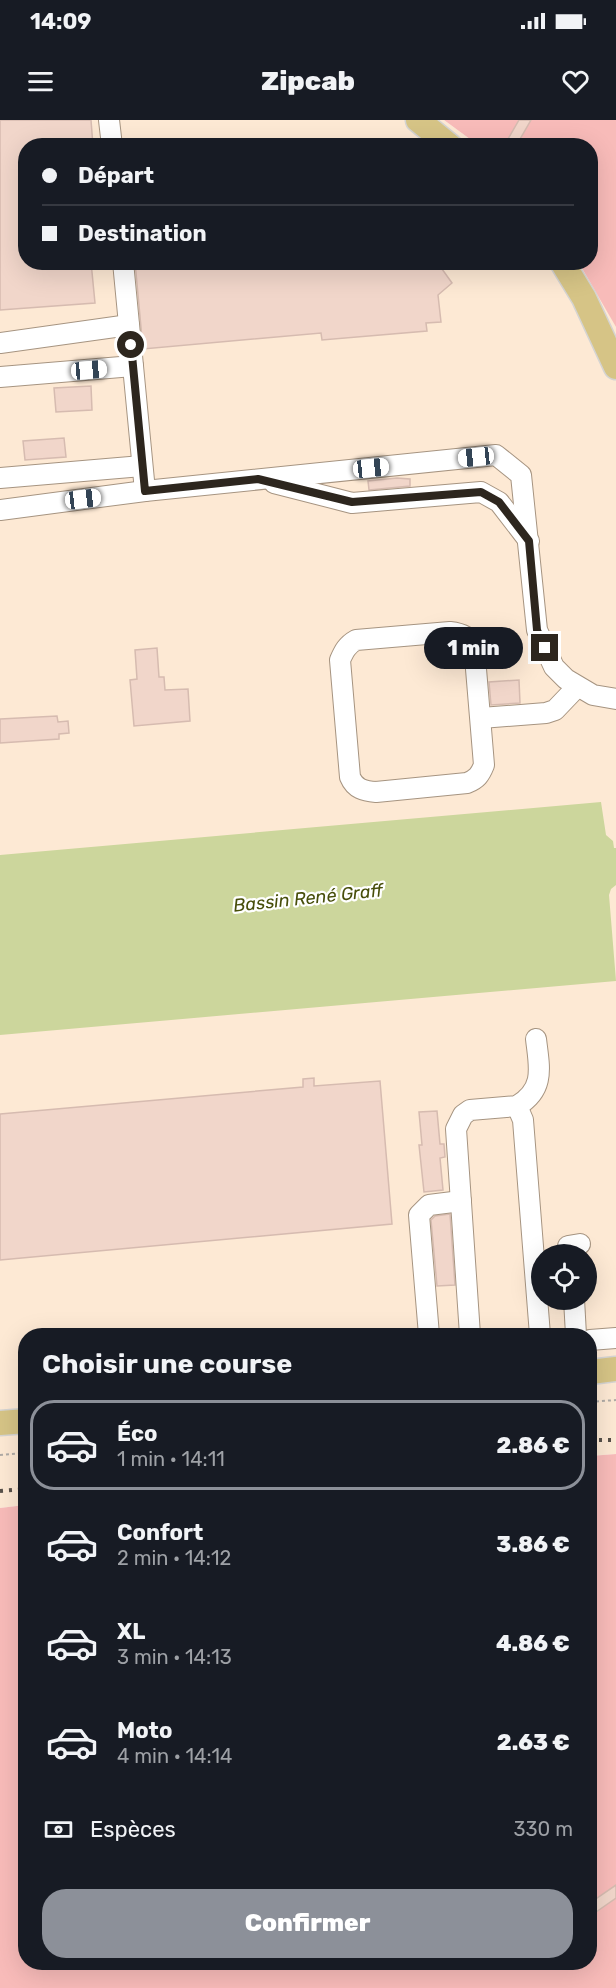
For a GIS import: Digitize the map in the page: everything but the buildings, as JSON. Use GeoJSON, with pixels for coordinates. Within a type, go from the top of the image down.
{"type":"FeatureCollection","features":[{"type":"Feature","properties":{"kind":"main road"},"geometry":{"type":"LineString","coordinates":[[418,120],[440,138]]}},
{"type":"Feature","properties":{"kind":"main road"},"geometry":{"type":"LineString","coordinates":[[567,270],[584,298],[616,368]]}},
{"type":"Feature","properties":{"kind":"main road"},"geometry":{"type":"LineString","coordinates":[[597,1371],[616,1369]]}},
{"type":"Feature","properties":{"kind":"main road"},"geometry":{"type":"LineString","coordinates":[[0,1423],[18,1422]]}},
{"type":"Feature","properties":{"kind":"street"},"geometry":{"type":"LineString","coordinates":[[109,120],[111,138]]}},
{"type":"Feature","properties":{"kind":"street"},"geometry":{"type":"LineString","coordinates":[[124,270],[145,491]]}},
{"type":"Feature","properties":{"kind":"street"},"geometry":{"type":"LineString","coordinates":[[0,343],[129,325]]}},
{"type":"Feature","properties":{"kind":"street"},"geometry":{"type":"LineString","coordinates":[[0,377],[133,366]]}},
{"type":"Feature","properties":{"kind":"street"},"geometry":{"type":"LineString","coordinates":[[0,510],[145,491],[496,455],[521,475],[537,630],[554,667],[577,687],[593,695],[616,699]]}},
{"type":"Feature","properties":{"kind":"street"},"geometry":{"type":"LineString","coordinates":[[0,478],[142,466]]}},
{"type":"Feature","properties":{"kind":"street"},"geometry":{"type":"LineString","coordinates":[[258,479],[352,502],[481,492],[499,502],[529,541]]}},
{"type":"Feature","properties":{"kind":"street"},"geometry":{"type":"LineString","coordinates":[[450,632],[464,636],[474,645],[481,718],[484,765],[475,780],[467,783],[376,792],[357,788],[350,777],[340,660],[344,651],[356,640],[450,632]]}},
{"type":"Feature","properties":{"kind":"street"},"geometry":{"type":"LineString","coordinates":[[481,718],[540,714],[555,710],[577,687]]}},
{"type":"Feature","properties":{"kind":"street"},"geometry":{"type":"LineString","coordinates":[[470,1328],[456,1129],[458,1123],[470,1110],[518,1106],[524,1102],[541,1076],[536,1039]]}},
{"type":"Feature","properties":{"kind":"street"},"geometry":{"type":"LineString","coordinates":[[518,1106],[523,1120],[536,1244]]}},
{"type":"Feature","properties":{"kind":"street"},"geometry":{"type":"LineString","coordinates":[[428,1328],[419,1215],[429,1205],[461,1202]]}},
{"type":"Feature","properties":{"kind":"street"},"geometry":{"type":"LineString","coordinates":[[539,1310],[540,1328]]}},
{"type":"Feature","properties":{"kind":"street"},"geometry":{"type":"LineString","coordinates":[[575,1310],[576,1328]]}},
{"type":"Feature","properties":{"kind":"street"},"geometry":{"type":"LineString","coordinates":[[597,1339],[616,1338]]}},
{"type":"Feature","properties":{"kind":"path"},"geometry":{"type":"LineString","coordinates":[[597,1401],[616,1400]]}},
{"type":"Feature","properties":{"kind":"path"},"geometry":{"type":"LineString","coordinates":[[0,1455],[18,1454]]}},
{"type":"Feature","properties":{"kind":"shaded area"},"geometry":{"type":"Polygon","coordinates":[[[0,120],[444,120],[468,138],[18,138],[18,270],[583,270],[613,320],[616,327],[616,1454],[597,1455],[597,1328],[18,1328],[18,1506],[0,1508],[0,120]]]}},
{"type":"Feature","properties":{"kind":"shaded area"},"geometry":{"type":"Polygon","coordinates":[[[444,120],[616,120],[616,327],[583,270],[598,270],[598,138],[468,138],[444,120]]]}},
{"type":"Feature","properties":{"kind":"shaded area"},"geometry":{"type":"Polygon","coordinates":[[[616,1454],[616,1988],[0,1988],[0,1508],[18,1506],[18,1970],[597,1970],[597,1455],[616,1454]]]}},
{"type":"Feature","properties":{"kind":"water","name":"Bassin René Graff"},"geometry":{"type":"Polygon","coordinates":[[[601,802],[606,835],[613,841],[614,848],[616,848],[616,885],[611,889],[609,895],[616,981],[0,1035],[0,855],[601,802]]]}},
{"type":"Feature","properties":{"kind":"railway"},"geometry":{"type":"LineString","coordinates":[[597,1440],[616,1440]]}},
{"type":"Feature","properties":{"kind":"railway"},"geometry":{"type":"LineString","coordinates":[[0,1491],[18,1490]]}},
{"type":"Feature","properties":{"kind":"route"},"geometry":{"type":"LineString","coordinates":[[131,345],[145,491],[258,479],[352,502],[481,492],[499,502],[529,541],[537,630],[545,648]]}}]}
